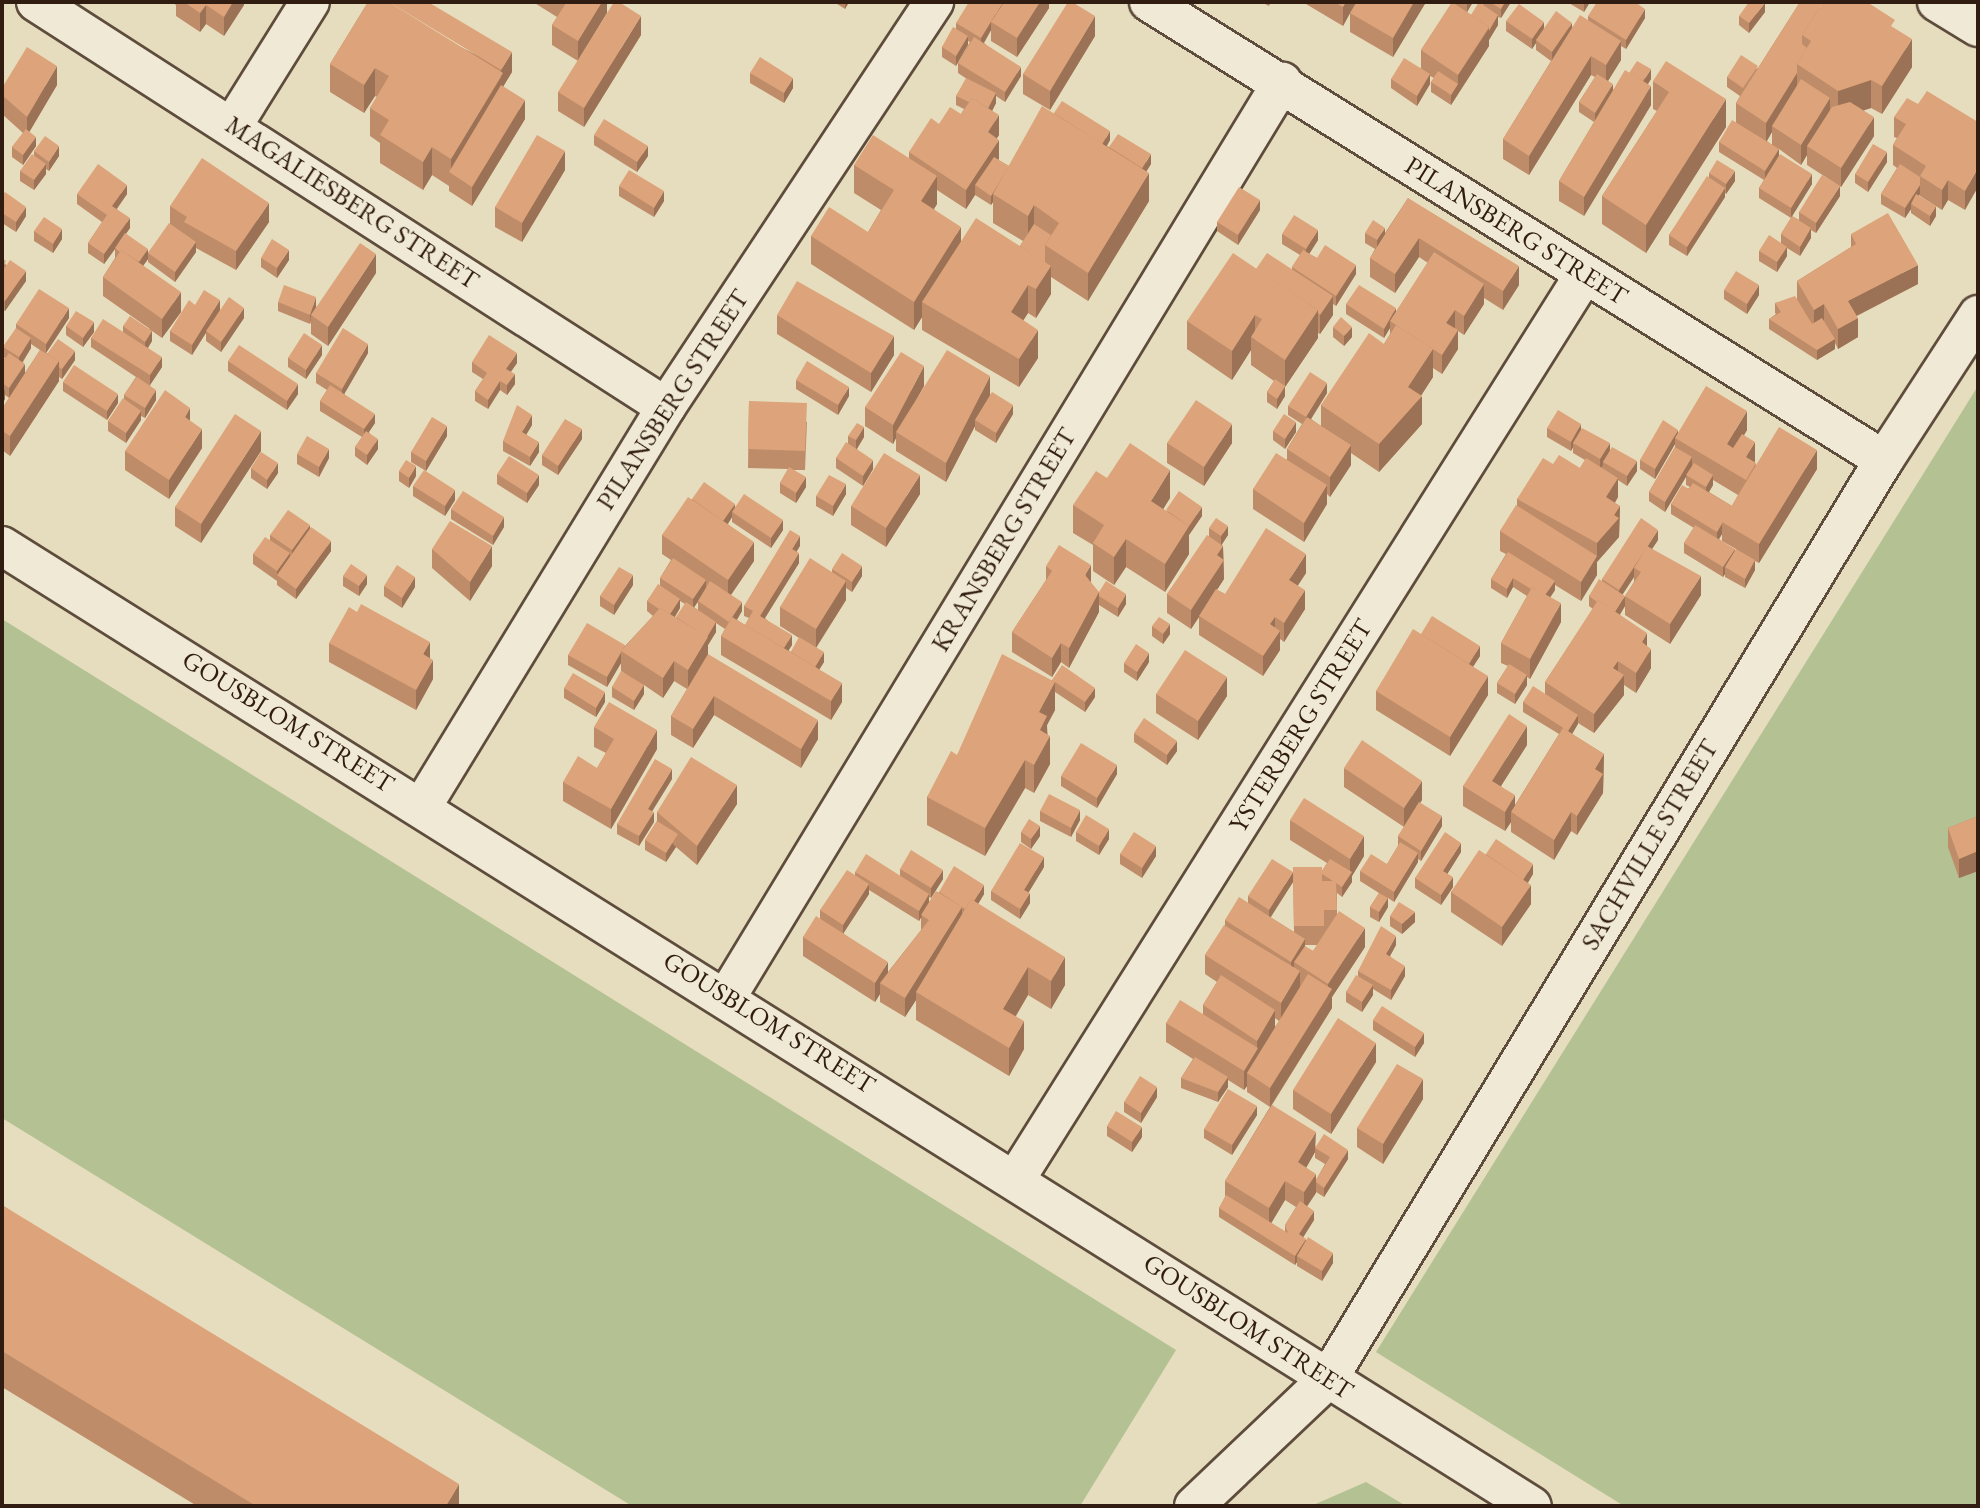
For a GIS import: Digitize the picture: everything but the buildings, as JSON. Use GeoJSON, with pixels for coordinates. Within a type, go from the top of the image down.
{"type":"FeatureCollection","features":[{"type":"Feature","properties":{"kind":"street","name":"MAGALIESBERG STREET"},"geometry":{"type":"LineString","coordinates":[[36,2],[233,125],[666,407]]}},
{"type":"Feature","properties":{"kind":"street"},"geometry":{"type":"LineString","coordinates":[[233,125],[310,2]]}},
{"type":"Feature","properties":{"kind":"street","name":"PILANSBERG STREET"},"geometry":{"type":"LineString","coordinates":[[423,805],[666,407],[934,2]]}},
{"type":"Feature","properties":{"kind":"street","name":"PILANSBERG STREET"},"geometry":{"type":"LineString","coordinates":[[1149,2],[1282,82],[1584,275],[1884,460]]}},
{"type":"Feature","properties":{"kind":"street"},"geometry":{"type":"LineString","coordinates":[[1937,2],[1978,27]]}},
{"type":"Feature","properties":{"kind":"street","name":"KRANSBERG STREET"},"geometry":{"type":"LineString","coordinates":[[726,998],[1282,82]]}},
{"type":"Feature","properties":{"kind":"street","name":"YSTERBERG STREET"},"geometry":{"type":"LineString","coordinates":[[1017,1177],[1584,275]]}},
{"type":"Feature","properties":{"kind":"street","name":"SACHVILLE STREET"},"geometry":{"type":"LineString","coordinates":[[1194,1506],[1328,1379],[1884,460],[1978,315]]}},
{"type":"Feature","properties":{"kind":"street","name":"GOUSBLOM STREET"},"geometry":{"type":"LineString","coordinates":[[2,545],[1017,1177],[1328,1379],[1532,1506]]}},
{"type":"Feature","properties":{"kind":"green space"},"geometry":{"type":"Polygon","coordinates":[[[1978,386],[1978,1506],[1624,1506],[1376,1352],[1978,386]]]}},
{"type":"Feature","properties":{"kind":"green space"},"geometry":{"type":"Polygon","coordinates":[[[2,619],[1176,1350],[1080,1506],[632,1506],[2,1118],[2,619]]]}},
{"type":"Feature","properties":{"kind":"green space"},"geometry":{"type":"Polygon","coordinates":[[[1366,1482],[1406,1506],[1311,1506],[1366,1482]]]}}]}
